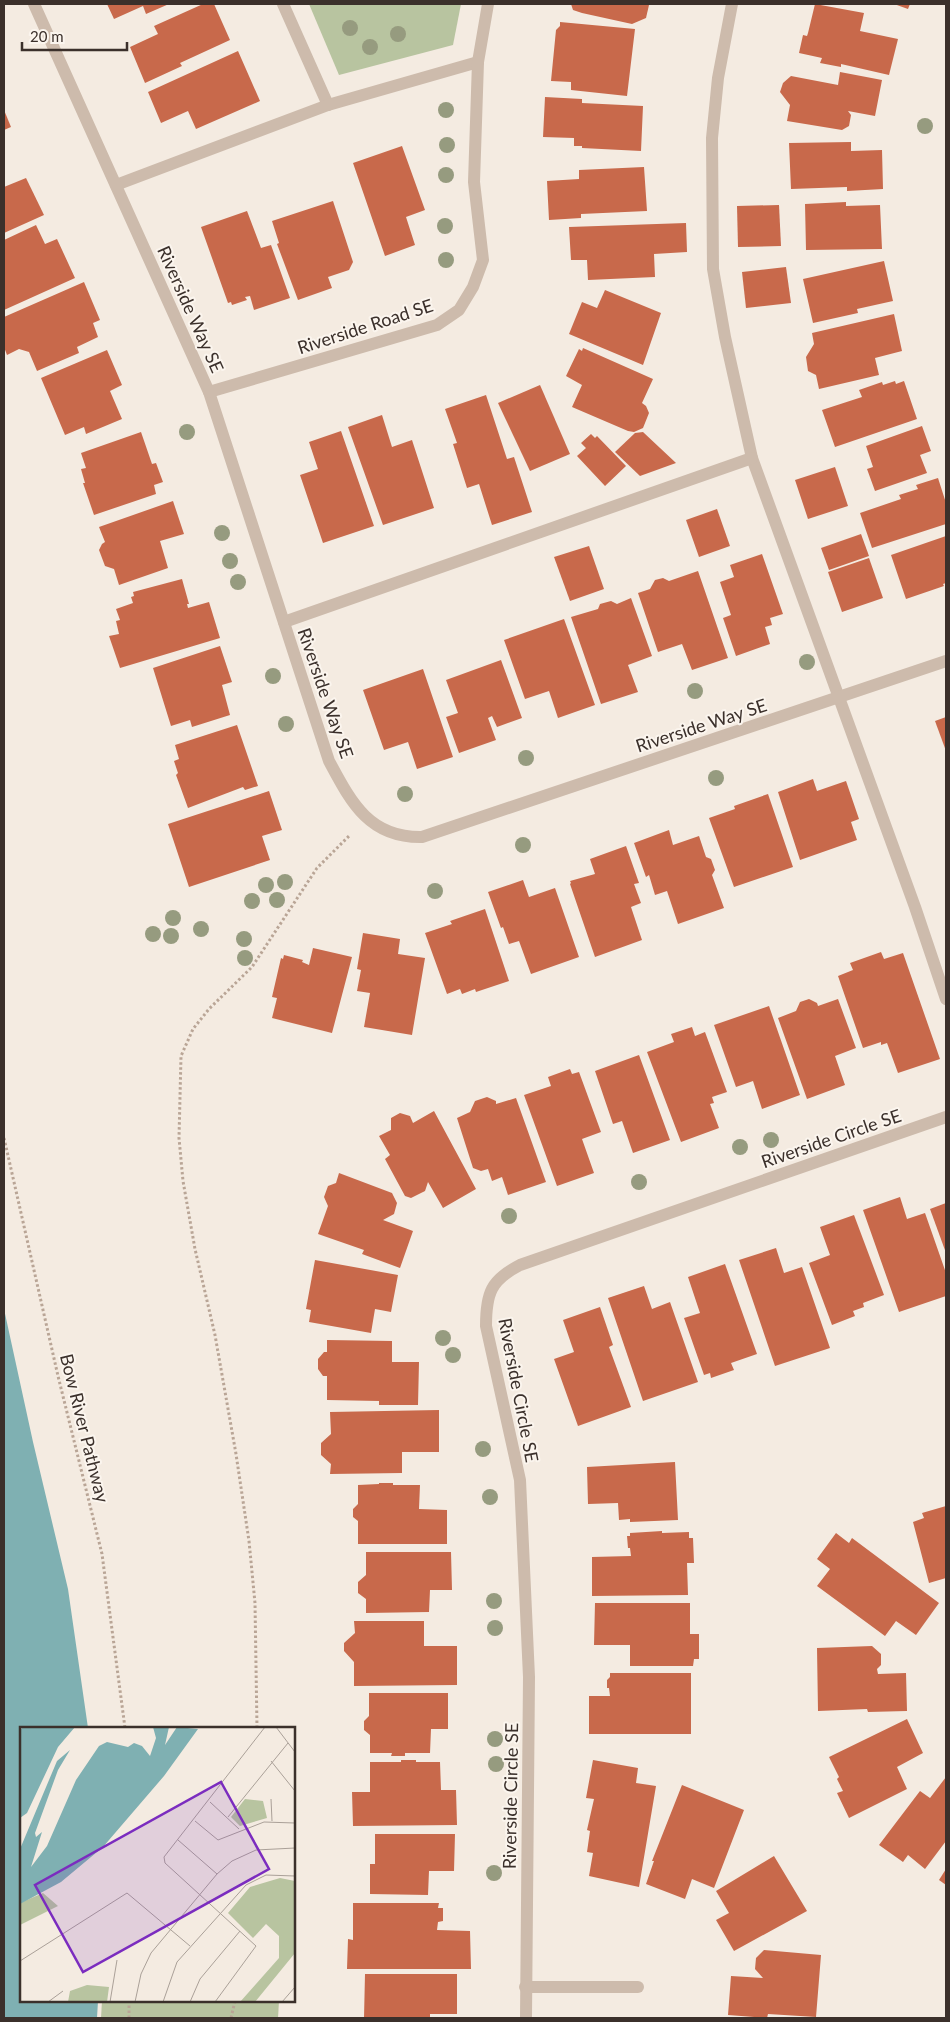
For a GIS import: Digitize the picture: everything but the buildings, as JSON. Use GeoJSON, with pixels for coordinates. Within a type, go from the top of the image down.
{"type":"FeatureCollection","features":[{"type":"Feature","properties":{"kind":"street","name":"Riverside Way SE"},"geometry":{"type":"LineString","coordinates":[[34,4],[209,392],[329,760],[346,792],[366,818],[378,827],[392,834],[406,837],[422,837],[946,660]]}},
{"type":"Feature","properties":{"kind":"street"},"geometry":{"type":"LineString","coordinates":[[283,4],[328,105]]}},
{"type":"Feature","properties":{"kind":"street","name":"Riverside Road SE"},"geometry":{"type":"LineString","coordinates":[[209,392],[437,325],[459,310],[472,287],[482,260],[474,182],[478,62],[488,4]]}},
{"type":"Feature","properties":{"kind":"street"},"geometry":{"type":"LineString","coordinates":[[732,4],[718,78],[712,138],[713,270],[725,337],[752,458],[915,907],[946,999]]}},
{"type":"Feature","properties":{"kind":"street"},"geometry":{"type":"LineString","coordinates":[[116,185],[328,105],[478,62]]}},
{"type":"Feature","properties":{"kind":"street"},"geometry":{"type":"LineString","coordinates":[[284,622],[752,458]]}},
{"type":"Feature","properties":{"kind":"street","name":"Riverside Circle SE"},"geometry":{"type":"LineString","coordinates":[[526,2018],[528,1677],[520,1480],[486,1326],[486,1307],[491,1290],[503,1274],[520,1264],[946,1117]]}},
{"type":"Feature","properties":{"kind":"street"},"geometry":{"type":"LineString","coordinates":[[526,1987],[638,1987]]}},
{"type":"Feature","properties":{"kind":"path"},"geometry":{"type":"LineString","coordinates":[[258,1727],[255,1603],[249,1541],[215,1336],[183,1181],[179,1138],[180,1056],[193,1029],[209,1009],[252,966],[317,868],[366,818]]}},
{"type":"Feature","properties":{"kind":"path","name":"Bow River Pathway"},"geometry":{"type":"LineString","coordinates":[[4,1138],[58,1376],[102,1554],[125,1727]]}},
{"type":"Feature","properties":{"kind":"path"},"geometry":{"type":"LineString","coordinates":[[129,2002],[129,2018]]}},
{"type":"Feature","properties":{"kind":"path"},"geometry":{"type":"LineString","coordinates":[[231,2018],[234,2002]]}},
{"type":"Feature","properties":{"kind":"green space"},"geometry":{"type":"Polygon","coordinates":[[[309,4],[461,4],[453,45],[339,75],[309,4]]]}},
{"type":"Feature","properties":{"kind":"green space"},"geometry":{"type":"Polygon","coordinates":[[[102,2002],[279,2002],[278,2018],[101,2018],[102,2002]]]}},
{"type":"Feature","properties":{"kind":"water"},"geometry":{"type":"Polygon","coordinates":[[[4,1309],[68,1589],[88,1727],[20,1727],[20,2002],[98,2002],[97,2018],[4,2018],[4,1309]]]}}]}
